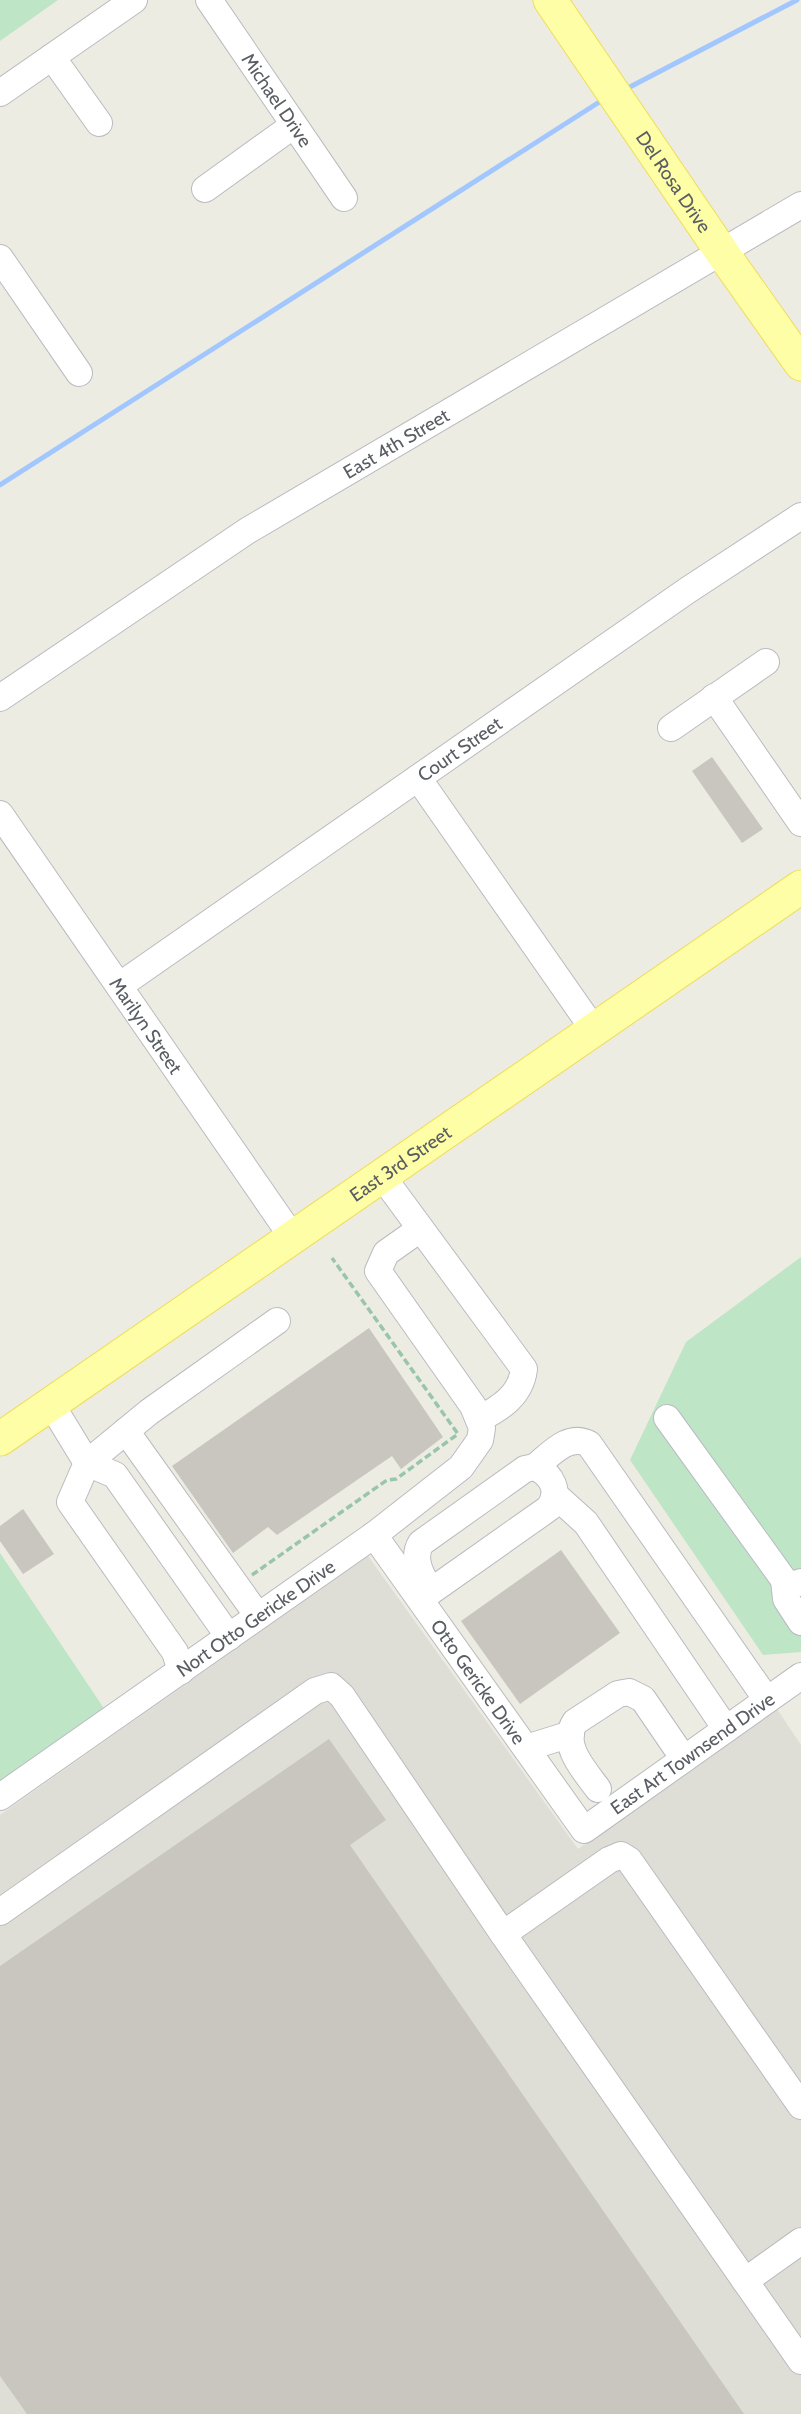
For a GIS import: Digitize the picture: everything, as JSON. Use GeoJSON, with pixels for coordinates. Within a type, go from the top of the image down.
{"type":"FeatureCollection","features":[{"type":"Feature","properties":{"kind":"main road","name":"Del Rosa Drive"},"geometry":{"type":"LineString","coordinates":[[550,0],[801,364]]}},
{"type":"Feature","properties":{"kind":"main road","name":"East 3rd Street"},"geometry":{"type":"LineString","coordinates":[[0,1439],[801,887]]}},
{"type":"Feature","properties":{"kind":"street"},"geometry":{"type":"LineString","coordinates":[[0,93],[134,0]]}},
{"type":"Feature","properties":{"kind":"street","name":"Michael Drive"},"geometry":{"type":"LineString","coordinates":[[209,0],[344,198]]}},
{"type":"Feature","properties":{"kind":"street"},"geometry":{"type":"LineString","coordinates":[[52,57],[99,123]]}},
{"type":"Feature","properties":{"kind":"street"},"geometry":{"type":"LineString","coordinates":[[205,189],[294,125]]}},
{"type":"Feature","properties":{"kind":"street","name":"East 4th Street"},"geometry":{"type":"LineString","coordinates":[[0,698],[247,531],[801,205]]}},
{"type":"Feature","properties":{"kind":"street"},"geometry":{"type":"LineString","coordinates":[[0,258],[79,373]]}},
{"type":"Feature","properties":{"kind":"street","name":"Court Street"},"geometry":{"type":"LineString","coordinates":[[119,986],[688,590],[801,516]]}},
{"type":"Feature","properties":{"kind":"street"},"geometry":{"type":"LineString","coordinates":[[671,728],[766,662]]}},
{"type":"Feature","properties":{"kind":"street"},"geometry":{"type":"LineString","coordinates":[[714,697],[801,823]]}},
{"type":"Feature","properties":{"kind":"street"},"geometry":{"type":"LineString","coordinates":[[418,778],[594,1030]]}},
{"type":"Feature","properties":{"kind":"street","name":"Marilyn Street"},"geometry":{"type":"LineString","coordinates":[[0,814],[293,1238]]}},
{"type":"Feature","properties":{"kind":"street"},"geometry":{"type":"LineString","coordinates":[[382,1176],[524,1369],[522,1384],[503,1406],[479,1419],[473,1406],[378,1271],[386,1253],[420,1229]]}},
{"type":"Feature","properties":{"kind":"street"},"geometry":{"type":"LineString","coordinates":[[181,1671],[175,1652],[70,1502],[87,1462],[180,1390],[277,1321]]}},
{"type":"Feature","properties":{"kind":"street"},"geometry":{"type":"LineString","coordinates":[[51,1405],[87,1462],[115,1475],[229,1637]]}},
{"type":"Feature","properties":{"kind":"street"},"geometry":{"type":"LineString","coordinates":[[667,1418],[792,1581],[786,1599],[801,1622]]}},
{"type":"Feature","properties":{"kind":"street","name":"Nort Otto Gericke Drive"},"geometry":{"type":"LineString","coordinates":[[0,1797],[374,1535],[461,1467],[480,1440],[482,1428],[479,1419]]}},
{"type":"Feature","properties":{"kind":"street"},"geometry":{"type":"LineString","coordinates":[[126,1431],[258,1616]]}},
{"type":"Feature","properties":{"kind":"street"},"geometry":{"type":"LineString","coordinates":[[536,1466],[547,1474],[554,1484],[555,1495],[549,1508],[426,1595],[416,1558],[421,1543],[525,1469],[536,1466],[567,1442],[581,1440],[589,1444],[767,1700]]}},
{"type":"Feature","properties":{"kind":"street"},"geometry":{"type":"LineString","coordinates":[[555,1495],[586,1523],[726,1729]]}},
{"type":"Feature","properties":{"kind":"street","name":"Otto Gericke Drive"},"geometry":{"type":"LineString","coordinates":[[374,1535],[426,1595],[526,1748],[584,1830]]}},
{"type":"Feature","properties":{"kind":"street","name":"East Art Townsend Drive"},"geometry":{"type":"LineString","coordinates":[[584,1830],[801,1676]]}},
{"type":"Feature","properties":{"kind":"street"},"geometry":{"type":"LineString","coordinates":[[0,1912],[315,1691],[331,1686],[342,1696],[503,1934],[801,2361]]}},
{"type":"Feature","properties":{"kind":"street"},"geometry":{"type":"LineString","coordinates":[[597,1789],[575,1758],[571,1734],[575,1723],[618,1694],[629,1692],[643,1699],[684,1759]]}},
{"type":"Feature","properties":{"kind":"street"},"geometry":{"type":"LineString","coordinates":[[526,1748],[571,1734]]}},
{"type":"Feature","properties":{"kind":"street"},"geometry":{"type":"LineString","coordinates":[[503,1934],[608,1860],[621,1855],[629,1860],[801,2106]]}},
{"type":"Feature","properties":{"kind":"street"},"geometry":{"type":"LineString","coordinates":[[744,2281],[801,2241]]}},
{"type":"Feature","properties":{"kind":"path"},"geometry":{"type":"LineString","coordinates":[[236,1586],[387,1480],[396,1479],[458,1434],[332,1258]]}},
{"type":"Feature","properties":{"kind":"shaded area"},"geometry":{"type":"Polygon","coordinates":[[[368,1556],[578,1849],[777,1709],[801,1745],[801,2414],[0,2414],[0,1815],[368,1556]]]}},
{"type":"Feature","properties":{"kind":"green space"},"geometry":{"type":"Polygon","coordinates":[[[0,0],[58,0],[0,41],[0,0]]]}},
{"type":"Feature","properties":{"kind":"green space"},"geometry":{"type":"Polygon","coordinates":[[[801,1257],[801,1652],[763,1655],[630,1460],[686,1342],[801,1257]]]}},
{"type":"Feature","properties":{"kind":"green space"},"geometry":{"type":"Polygon","coordinates":[[[0,1553],[107,1713],[0,1786],[0,1553]]]}},
{"type":"Feature","properties":{"kind":"building"},"geometry":{"type":"Polygon","coordinates":[[[712,757],[763,829],[742,843],[692,771],[712,757]]]}},
{"type":"Feature","properties":{"kind":"building"},"geometry":{"type":"Polygon","coordinates":[[[369,1328],[443,1437],[401,1469],[392,1456],[277,1535],[268,1527],[233,1553],[172,1466],[369,1328]]]}},
{"type":"Feature","properties":{"kind":"building"},"geometry":{"type":"Polygon","coordinates":[[[23,1509],[54,1554],[23,1574],[0,1541],[0,1526],[23,1509]]]}},
{"type":"Feature","properties":{"kind":"building"},"geometry":{"type":"Polygon","coordinates":[[[561,1550],[620,1633],[520,1704],[461,1621],[561,1550]]]}},
{"type":"Feature","properties":{"kind":"building"},"geometry":{"type":"Polygon","coordinates":[[[329,1739],[386,1820],[350,1845],[744,2414],[27,2414],[0,2376],[0,1966],[329,1739]]]}},
{"type":"Feature","properties":{"kind":"waterway"},"geometry":{"type":"LineString","coordinates":[[626,89],[797,0]]}},
{"type":"Feature","properties":{"kind":"waterway"},"geometry":{"type":"LineString","coordinates":[[0,485],[604,99]]}}]}
